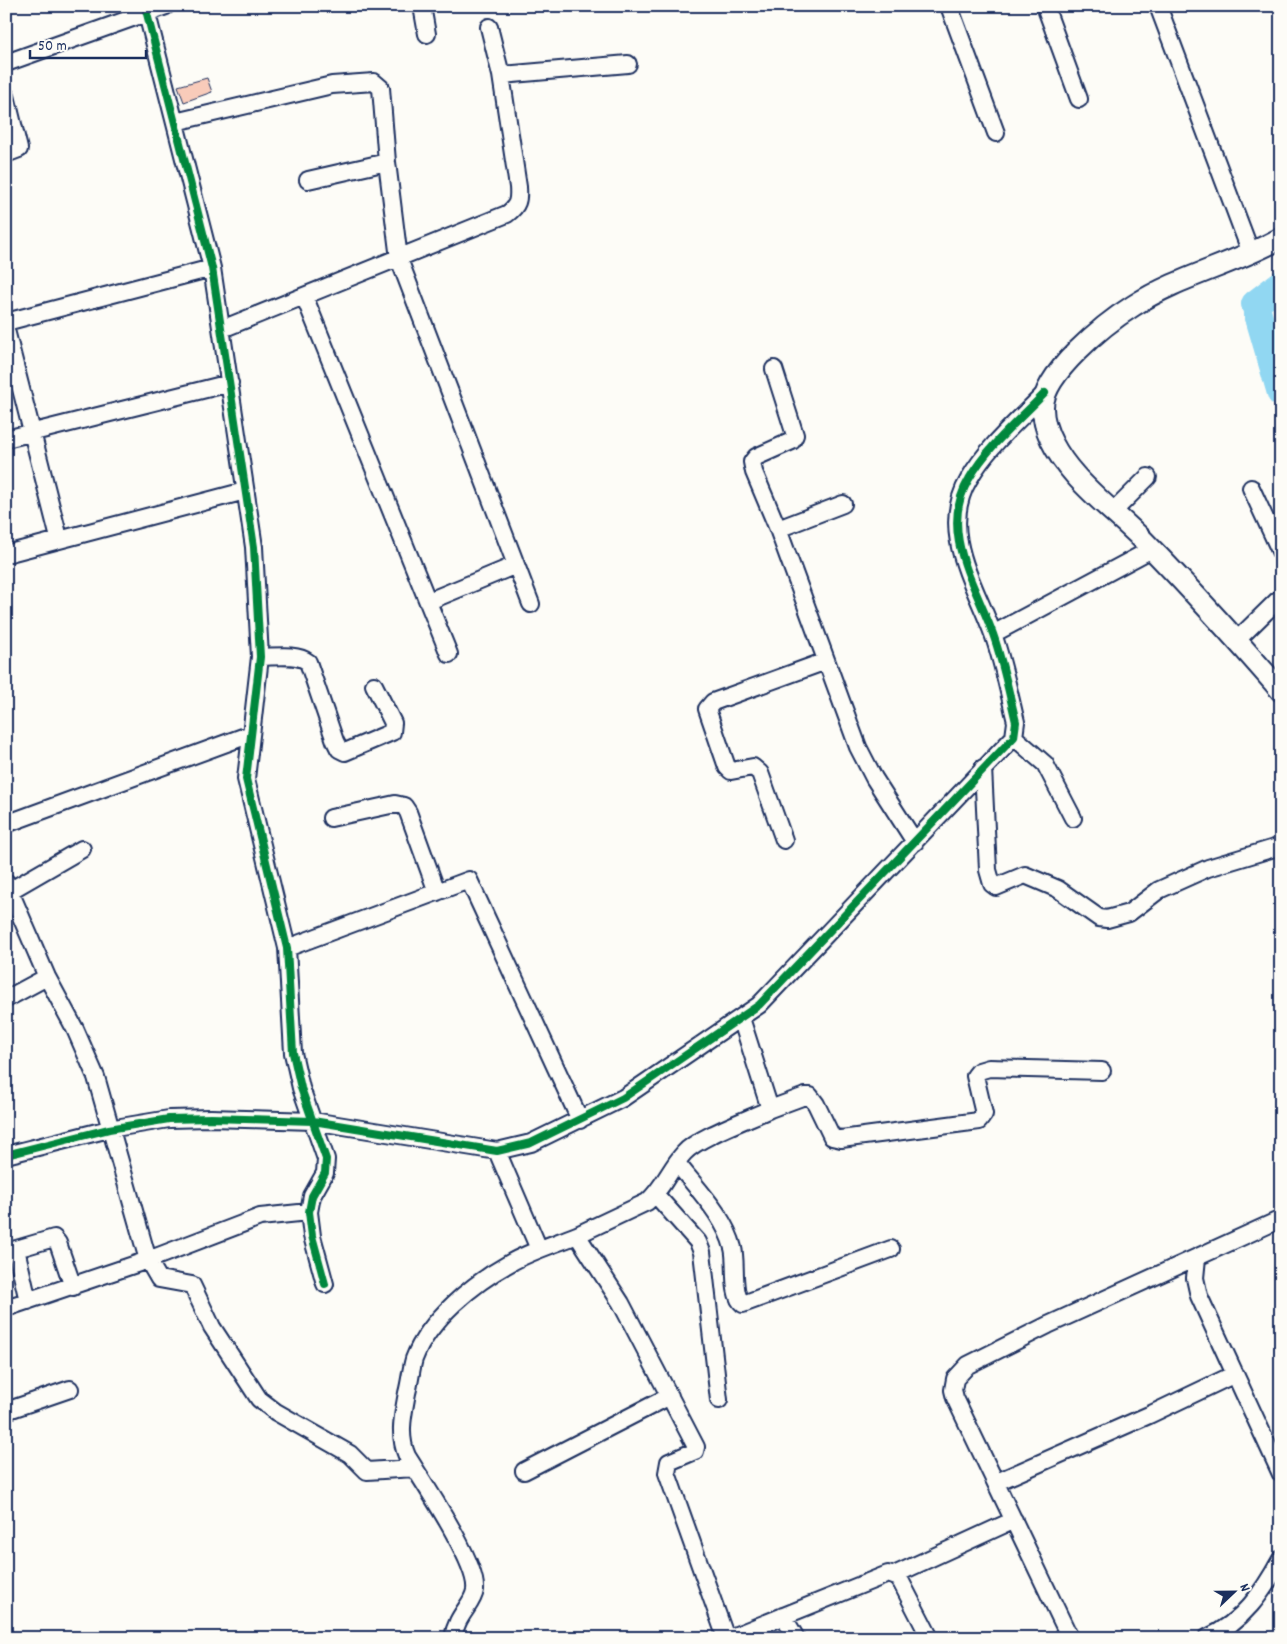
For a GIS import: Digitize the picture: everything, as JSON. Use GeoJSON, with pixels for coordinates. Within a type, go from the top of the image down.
{"type":"FeatureCollection","features":[{"type":"Feature","properties":{"kind":"street"},"geometry":{"type":"LineString","coordinates":[[6,63],[146,9],[166,6]]}},
{"type":"Feature","properties":{"kind":"street"},"geometry":{"type":"LineString","coordinates":[[422,6],[427,34]]}},
{"type":"Feature","properties":{"kind":"street"},"geometry":{"type":"LineString","coordinates":[[949,6],[996,134]]}},
{"type":"Feature","properties":{"kind":"street"},"geometry":{"type":"LineString","coordinates":[[1045,6],[1079,99]]}},
{"type":"Feature","properties":{"kind":"street"},"geometry":{"type":"LineString","coordinates":[[1158,6],[1250,253]]}},
{"type":"Feature","properties":{"kind":"street"},"geometry":{"type":"LineString","coordinates":[[146,9],[212,268],[254,547],[260,657],[246,779],[287,948],[293,1053],[327,1166],[312,1196],[309,1212],[312,1236],[325,1284]]}},
{"type":"Feature","properties":{"kind":"street"},"geometry":{"type":"LineString","coordinates":[[222,329],[305,298],[507,214],[516,208],[519,199],[518,187],[501,75],[489,27]]}},
{"type":"Feature","properties":{"kind":"street"},"geometry":{"type":"LineString","coordinates":[[501,75],[628,64]]}},
{"type":"Feature","properties":{"kind":"street"},"geometry":{"type":"LineString","coordinates":[[175,122],[332,86],[374,82],[381,88],[387,162],[399,259],[531,604]]}},
{"type":"Feature","properties":{"kind":"street"},"geometry":{"type":"LineString","coordinates":[[6,96],[19,149],[6,154]]}},
{"type":"Feature","properties":{"kind":"street"},"geometry":{"type":"LineString","coordinates":[[308,180],[387,162]]}},
{"type":"Feature","properties":{"kind":"street"},"geometry":{"type":"LineString","coordinates":[[6,1155],[109,1129],[169,1119],[313,1121],[497,1151],[531,1143],[624,1098],[741,1018],[759,1005],[1014,737],[1016,722],[993,634],[959,550],[956,529],[959,502],[968,479],[980,461],[1045,394],[1055,378],[1083,345],[1132,306],[1166,286],[1250,253],[1281,238]]}},
{"type":"Feature","properties":{"kind":"street"},"geometry":{"type":"LineString","coordinates":[[6,322],[212,268]]}},
{"type":"Feature","properties":{"kind":"street"},"geometry":{"type":"LineString","coordinates":[[305,298],[449,654]]}},
{"type":"Feature","properties":{"kind":"street"},"geometry":{"type":"LineString","coordinates":[[6,330],[59,538]]}},
{"type":"Feature","properties":{"kind":"street"},"geometry":{"type":"LineString","coordinates":[[774,369],[795,434],[792,442],[756,457],[752,462],[826,661],[866,762],[915,842]]}},
{"type":"Feature","properties":{"kind":"street"},"geometry":{"type":"LineString","coordinates":[[6,438],[230,383]]}},
{"type":"Feature","properties":{"kind":"street"},"geometry":{"type":"LineString","coordinates":[[1045,394],[1043,407],[1045,423],[1054,445],[1075,475],[1152,549],[1237,640],[1281,691]]}},
{"type":"Feature","properties":{"kind":"street"},"geometry":{"type":"LineString","coordinates":[[1114,511],[1148,477]]}},
{"type":"Feature","properties":{"kind":"street"},"geometry":{"type":"LineString","coordinates":[[1252,488],[1281,553]]}},
{"type":"Feature","properties":{"kind":"street"},"geometry":{"type":"LineString","coordinates":[[6,554],[59,538],[245,491]]}},
{"type":"Feature","properties":{"kind":"street"},"geometry":{"type":"LineString","coordinates":[[778,529],[843,504]]}},
{"type":"Feature","properties":{"kind":"street"},"geometry":{"type":"LineString","coordinates":[[993,634],[1152,549]]}},
{"type":"Feature","properties":{"kind":"street"},"geometry":{"type":"LineString","coordinates":[[429,601],[516,565]]}},
{"type":"Feature","properties":{"kind":"street"},"geometry":{"type":"LineString","coordinates":[[1237,640],[1281,597]]}},
{"type":"Feature","properties":{"kind":"street"},"geometry":{"type":"LineString","coordinates":[[260,657],[304,659],[308,662],[334,741],[345,752],[392,732],[393,723],[374,685]]}},
{"type":"Feature","properties":{"kind":"street"},"geometry":{"type":"LineString","coordinates":[[784,840],[760,773],[753,767],[731,771],[727,767],[707,709],[713,702],[826,661]]}},
{"type":"Feature","properties":{"kind":"street"},"geometry":{"type":"LineString","coordinates":[[6,824],[251,734]]}},
{"type":"Feature","properties":{"kind":"street"},"geometry":{"type":"LineString","coordinates":[[1014,737],[1045,764],[1073,818]]}},
{"type":"Feature","properties":{"kind":"street"},"geometry":{"type":"LineString","coordinates":[[983,768],[988,870],[992,884],[996,887],[1025,875],[1058,889],[1099,918],[1107,919],[1129,913],[1171,884],[1208,868],[1281,846]]}},
{"type":"Feature","properties":{"kind":"street"},"geometry":{"type":"LineString","coordinates":[[332,818],[396,804],[404,806],[408,812],[437,892]]}},
{"type":"Feature","properties":{"kind":"street"},"geometry":{"type":"LineString","coordinates":[[82,849],[7,889],[47,978],[86,1052],[98,1085],[109,1129],[148,1260],[159,1279],[192,1285],[212,1327],[260,1399],[270,1408],[350,1454],[366,1471],[414,1468]]}},
{"type":"Feature","properties":{"kind":"street"},"geometry":{"type":"LineString","coordinates":[[287,948],[469,880],[580,1120]]}},
{"type":"Feature","properties":{"kind":"street"},"geometry":{"type":"LineString","coordinates":[[6,999],[47,978]]}},
{"type":"Feature","properties":{"kind":"street"},"geometry":{"type":"LineString","coordinates":[[741,1018],[770,1109]]}},
{"type":"Feature","properties":{"kind":"street"},"geometry":{"type":"LineString","coordinates":[[453,1638],[455,1625],[473,1599],[475,1579],[456,1537],[414,1468],[402,1443],[401,1429],[414,1359],[428,1334],[462,1298],[492,1274],[539,1249],[635,1210],[656,1195],[685,1152],[696,1143],[770,1109],[805,1096],[810,1096],[816,1104],[832,1137],[841,1139],[979,1121],[984,1114],[975,1076],[979,1071],[989,1068],[1102,1071]]}},
{"type":"Feature","properties":{"kind":"street"},"geometry":{"type":"LineString","coordinates":[[497,1151],[539,1249]]}},
{"type":"Feature","properties":{"kind":"street"},"geometry":{"type":"LineString","coordinates":[[677,1163],[724,1227],[733,1248],[737,1294],[743,1304],[891,1249]]}},
{"type":"Feature","properties":{"kind":"street"},"geometry":{"type":"LineString","coordinates":[[656,1195],[698,1242],[702,1252],[718,1400]]}},
{"type":"Feature","properties":{"kind":"street"},"geometry":{"type":"LineString","coordinates":[[6,1308],[73,1287],[260,1217],[309,1212]]}},
{"type":"Feature","properties":{"kind":"street"},"geometry":{"type":"LineString","coordinates":[[1070,1638],[997,1482],[955,1398],[953,1390],[955,1379],[968,1365],[1048,1325],[1281,1219]]}},
{"type":"Feature","properties":{"kind":"street"},"geometry":{"type":"LineString","coordinates":[[577,1235],[621,1303],[696,1450],[674,1458],[667,1465],[667,1473],[728,1638],[876,1577],[894,1575],[1014,1520]]}},
{"type":"Feature","properties":{"kind":"street"},"geometry":{"type":"LineString","coordinates":[[28,1301],[11,1251],[54,1238],[60,1248],[73,1287]]}},
{"type":"Feature","properties":{"kind":"street"},"geometry":{"type":"LineString","coordinates":[[1197,1258],[1195,1278],[1199,1296],[1281,1474]]}},
{"type":"Feature","properties":{"kind":"street"},"geometry":{"type":"LineString","coordinates":[[997,1482],[1149,1415],[1235,1374]]}},
{"type":"Feature","properties":{"kind":"street"},"geometry":{"type":"LineString","coordinates":[[6,1412],[70,1388]]}},
{"type":"Feature","properties":{"kind":"street"},"geometry":{"type":"LineString","coordinates":[[524,1472],[670,1396]]}},
{"type":"Feature","properties":{"kind":"street"},"geometry":{"type":"LineString","coordinates":[[1207,1638],[1233,1623],[1258,1599],[1281,1559]]}},
{"type":"Feature","properties":{"kind":"street"},"geometry":{"type":"LineString","coordinates":[[894,1575],[899,1578],[908,1592],[930,1638]]}},
{"type":"Feature","properties":{"kind":"street"},"geometry":{"type":"LineString","coordinates":[[783,1616],[796,1638]]}},
{"type":"Feature","properties":{"kind":"building"},"geometry":{"type":"Polygon","coordinates":[[[207,78],[212,92],[184,102],[178,86],[207,78]]]}},
{"type":"Feature","properties":{"kind":"waterway"},"geometry":{"type":"LineString","coordinates":[[1281,284],[1255,304],[1281,393]]}},
{"type":"Feature","properties":{"kind":"cycle path"},"geometry":{"type":"LineString","coordinates":[[145,6],[212,268],[254,547],[260,657],[246,779],[287,948],[293,1053],[301,1088],[326,1159],[325,1173],[312,1196],[309,1212],[312,1236],[325,1284]]}},
{"type":"Feature","properties":{"kind":"cycle path"},"geometry":{"type":"LineString","coordinates":[[6,1155],[109,1129],[169,1119],[211,1118],[313,1121],[497,1151],[531,1143],[623,1098],[759,1005],[1014,737],[1016,722],[1003,667],[993,634],[969,577],[958,538],[957,518],[960,499],[976,467],[1004,434],[1045,393]]}}]}
